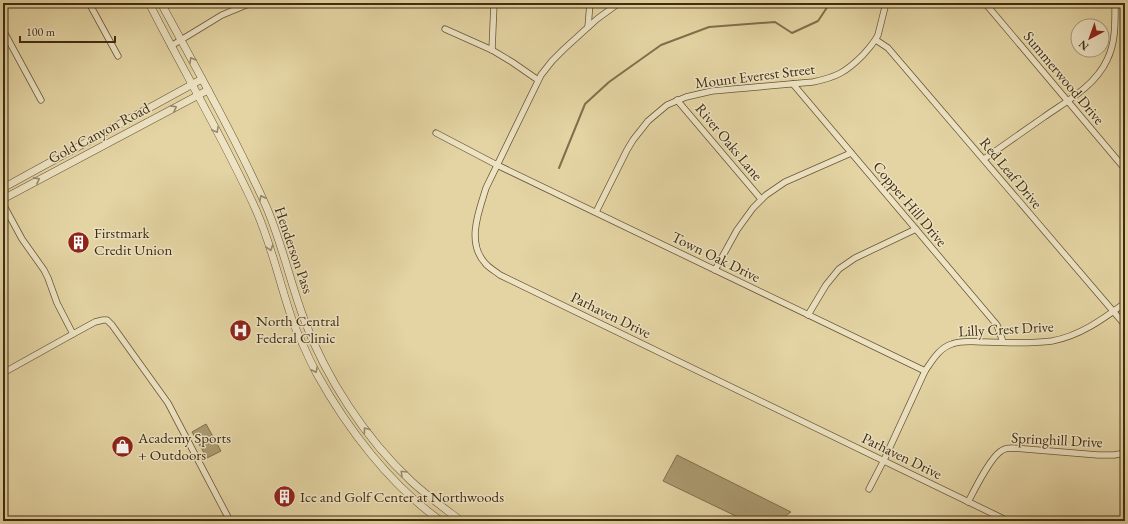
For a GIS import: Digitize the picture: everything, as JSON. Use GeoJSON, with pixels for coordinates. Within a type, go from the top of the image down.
{"type":"FeatureCollection","features":[{"type":"Feature","properties":{"kind":"street"},"geometry":{"type":"LineString","coordinates":[[89,3],[118,56]]}},
{"type":"Feature","properties":{"kind":"street","name":"Henderson Pass"},"geometry":{"type":"LineString","coordinates":[[149,3],[197,96],[227,149],[256,212],[271,250],[293,323],[316,373],[357,435],[385,470],[411,496],[441,521]]}},
{"type":"Feature","properties":{"kind":"street","name":"Henderson Pass"},"geometry":{"type":"LineString","coordinates":[[161,3],[236,144],[266,208],[276,232],[303,319],[321,360],[342,396],[368,433],[391,460],[412,482],[460,521]]}},
{"type":"Feature","properties":{"kind":"street"},"geometry":{"type":"LineString","coordinates":[[171,46],[222,15],[251,3]]}},
{"type":"Feature","properties":{"kind":"street"},"geometry":{"type":"LineString","coordinates":[[492,50],[494,3]]}},
{"type":"Feature","properties":{"kind":"street"},"geometry":{"type":"LineString","coordinates":[[588,27],[590,3]]}},
{"type":"Feature","properties":{"kind":"street","name":"Parhaven Drive"},"geometry":{"type":"LineString","coordinates":[[619,3],[588,27],[564,49],[552,61],[538,80],[486,188],[480,206],[476,223],[475,240],[480,257],[492,270],[507,278],[1008,521]]}},
{"type":"Feature","properties":{"kind":"street","name":"Mount Everest Street"},"geometry":{"type":"LineString","coordinates":[[596,212],[633,140],[648,121],[667,105],[678,100],[712,91],[813,82],[840,74],[858,60],[876,40],[886,3]]}},
{"type":"Feature","properties":{"kind":"street","name":"Summerwood Drive"},"geometry":{"type":"LineString","coordinates":[[985,3],[1125,169]]}},
{"type":"Feature","properties":{"kind":"street"},"geometry":{"type":"LineString","coordinates":[[984,159],[1068,101],[1087,86],[1100,73],[1107,61],[1114,39],[1116,3]]}},
{"type":"Feature","properties":{"kind":"street"},"geometry":{"type":"LineString","coordinates":[[445,29],[492,50],[538,80]]}},
{"type":"Feature","properties":{"kind":"street"},"geometry":{"type":"LineString","coordinates":[[3,30],[41,100]]}},
{"type":"Feature","properties":{"kind":"street","name":"Red Leaf Drive"},"geometry":{"type":"LineString","coordinates":[[876,40],[888,48],[1125,325]]}},
{"type":"Feature","properties":{"kind":"street","name":"Gold Canyon Road"},"geometry":{"type":"LineString","coordinates":[[3,188],[202,79]]}},
{"type":"Feature","properties":{"kind":"street","name":"Copper Hill Drive"},"geometry":{"type":"LineString","coordinates":[[793,84],[997,325],[1002,342]]}},
{"type":"Feature","properties":{"kind":"street","name":"Gold Canyon Road"},"geometry":{"type":"LineString","coordinates":[[3,199],[208,90]]}},
{"type":"Feature","properties":{"kind":"street","name":"River Oaks Lane"},"geometry":{"type":"LineString","coordinates":[[678,100],[761,199]]}},
{"type":"Feature","properties":{"kind":"street","name":"Town Oak Drive"},"geometry":{"type":"LineString","coordinates":[[436,133],[497,165],[925,372]]}},
{"type":"Feature","properties":{"kind":"street"},"geometry":{"type":"LineString","coordinates":[[716,270],[737,230],[761,199],[785,182],[851,153]]}},
{"type":"Feature","properties":{"kind":"street"},"geometry":{"type":"LineString","coordinates":[[3,204],[22,239],[44,270],[57,303],[73,334]]}},
{"type":"Feature","properties":{"kind":"street"},"geometry":{"type":"LineString","coordinates":[[808,315],[826,284],[839,269],[855,258],[916,229]]}},
{"type":"Feature","properties":{"kind":"street","name":"Lilly Crest Drive"},"geometry":{"type":"LineString","coordinates":[[869,489],[925,372],[933,359],[942,350],[951,344],[962,342],[1037,342],[1065,338],[1082,331],[1114,312],[1125,303]]}},
{"type":"Feature","properties":{"kind":"street"},"geometry":{"type":"LineString","coordinates":[[3,373],[99,320],[107,320],[168,403],[230,521]]}},
{"type":"Feature","properties":{"kind":"street","name":"Springhill Drive"},"geometry":{"type":"LineString","coordinates":[[968,502],[993,458],[1000,451],[1007,448],[1098,455],[1125,453]]}},
{"type":"Feature","properties":{"kind":"street"},"geometry":{"type":"LineString","coordinates":[[385,470],[391,460]]}},
{"type":"Feature","properties":{"kind":"shaded area"},"geometry":{"type":"Polygon","coordinates":[[[206,424],[221,451],[207,458],[192,432],[206,424]]]}},
{"type":"Feature","properties":{"kind":"shaded area"},"geometry":{"type":"Polygon","coordinates":[[[677,455],[791,512],[778,521],[746,521],[663,481],[677,455]]]}},
{"type":"Feature","properties":{"kind":"waterway"},"geometry":{"type":"LineString","coordinates":[[559,168],[585,104],[609,82],[661,45],[709,27],[775,22],[792,33],[818,21],[830,3]]}},
{"type":"Feature","properties":{"kind":"place","name":"Firstmark Credit Union"},"geometry":{"type":"Point","coordinates":[79,242]}},
{"type":"Feature","properties":{"kind":"place","name":"North Central Federal Clinic"},"geometry":{"type":"Point","coordinates":[240,330]}},
{"type":"Feature","properties":{"kind":"place","name":"Academy Sports + Outdoors"},"geometry":{"type":"Point","coordinates":[123,447]}},
{"type":"Feature","properties":{"kind":"place","name":"Ice and Golf Center at Northwoods"},"geometry":{"type":"Point","coordinates":[284,497]}}]}
